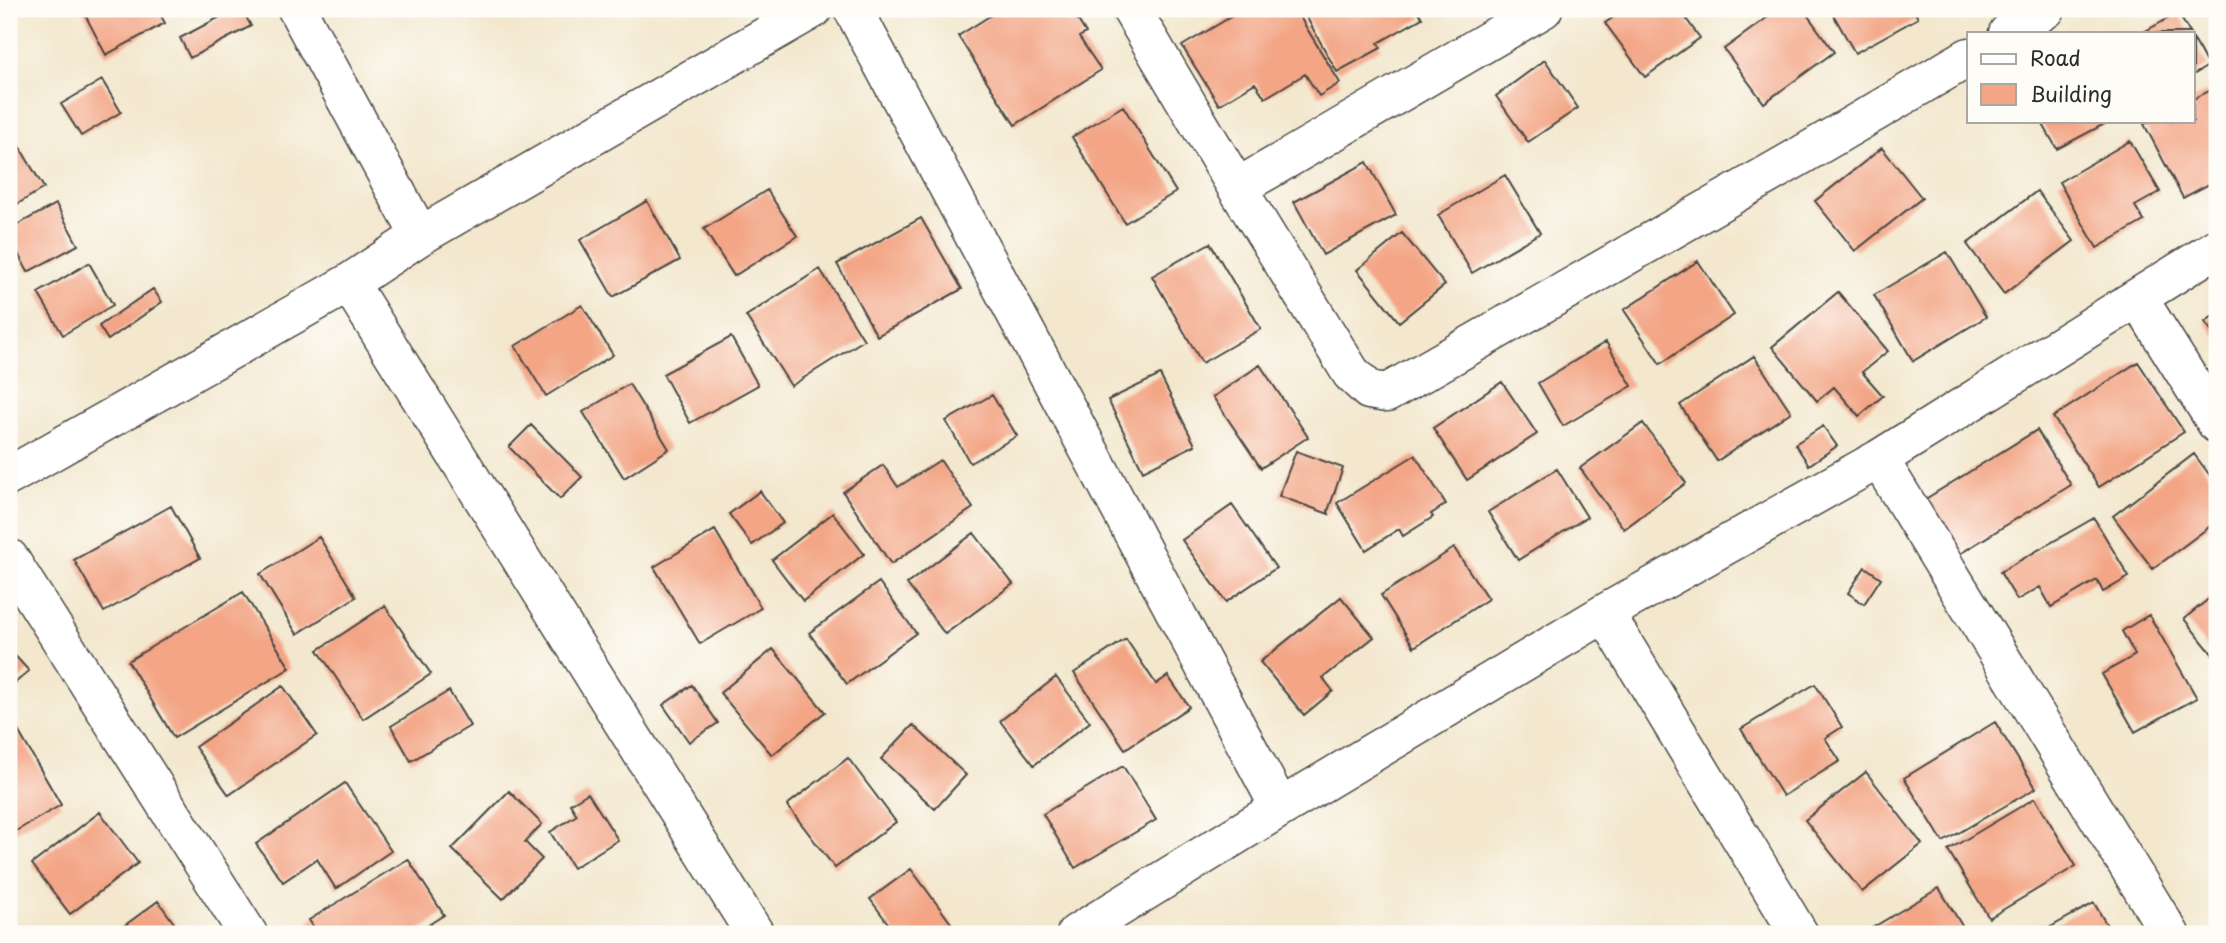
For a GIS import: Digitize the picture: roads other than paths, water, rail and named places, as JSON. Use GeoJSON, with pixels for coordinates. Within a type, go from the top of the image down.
{"type":"FeatureCollection","features":[{"type":"Feature","properties":{"kind":"street"},"geometry":{"type":"LineString","coordinates":[[297,9],[420,236]]}},
{"type":"Feature","properties":{"kind":"street"},"geometry":{"type":"LineString","coordinates":[[9,477],[349,283],[420,236],[813,9]]}},
{"type":"Feature","properties":{"kind":"street"},"geometry":{"type":"LineString","coordinates":[[853,9],[1280,807]]}},
{"type":"Feature","properties":{"kind":"street"},"geometry":{"type":"LineString","coordinates":[[1131,9],[1351,373],[1369,390],[1387,393],[1967,58]]}},
{"type":"Feature","properties":{"kind":"street"},"geometry":{"type":"LineString","coordinates":[[1237,188],[1543,9]]}},
{"type":"Feature","properties":{"kind":"street"},"geometry":{"type":"LineString","coordinates":[[2010,32],[2046,9]]}},
{"type":"Feature","properties":{"kind":"street"},"geometry":{"type":"LineString","coordinates":[[1076,934],[1280,807],[1605,613],[1879,459],[2217,248]]}},
{"type":"Feature","properties":{"kind":"street"},"geometry":{"type":"LineString","coordinates":[[349,283],[755,934]]}},
{"type":"Feature","properties":{"kind":"street"},"geometry":{"type":"LineString","coordinates":[[2137,298],[2217,424]]}},
{"type":"Feature","properties":{"kind":"street"},"geometry":{"type":"LineString","coordinates":[[1879,459],[2170,934]]}},
{"type":"Feature","properties":{"kind":"street"},"geometry":{"type":"LineString","coordinates":[[9,558],[248,934]]}},
{"type":"Feature","properties":{"kind":"street"},"geometry":{"type":"LineString","coordinates":[[1605,613],[1799,934]]}}]}
